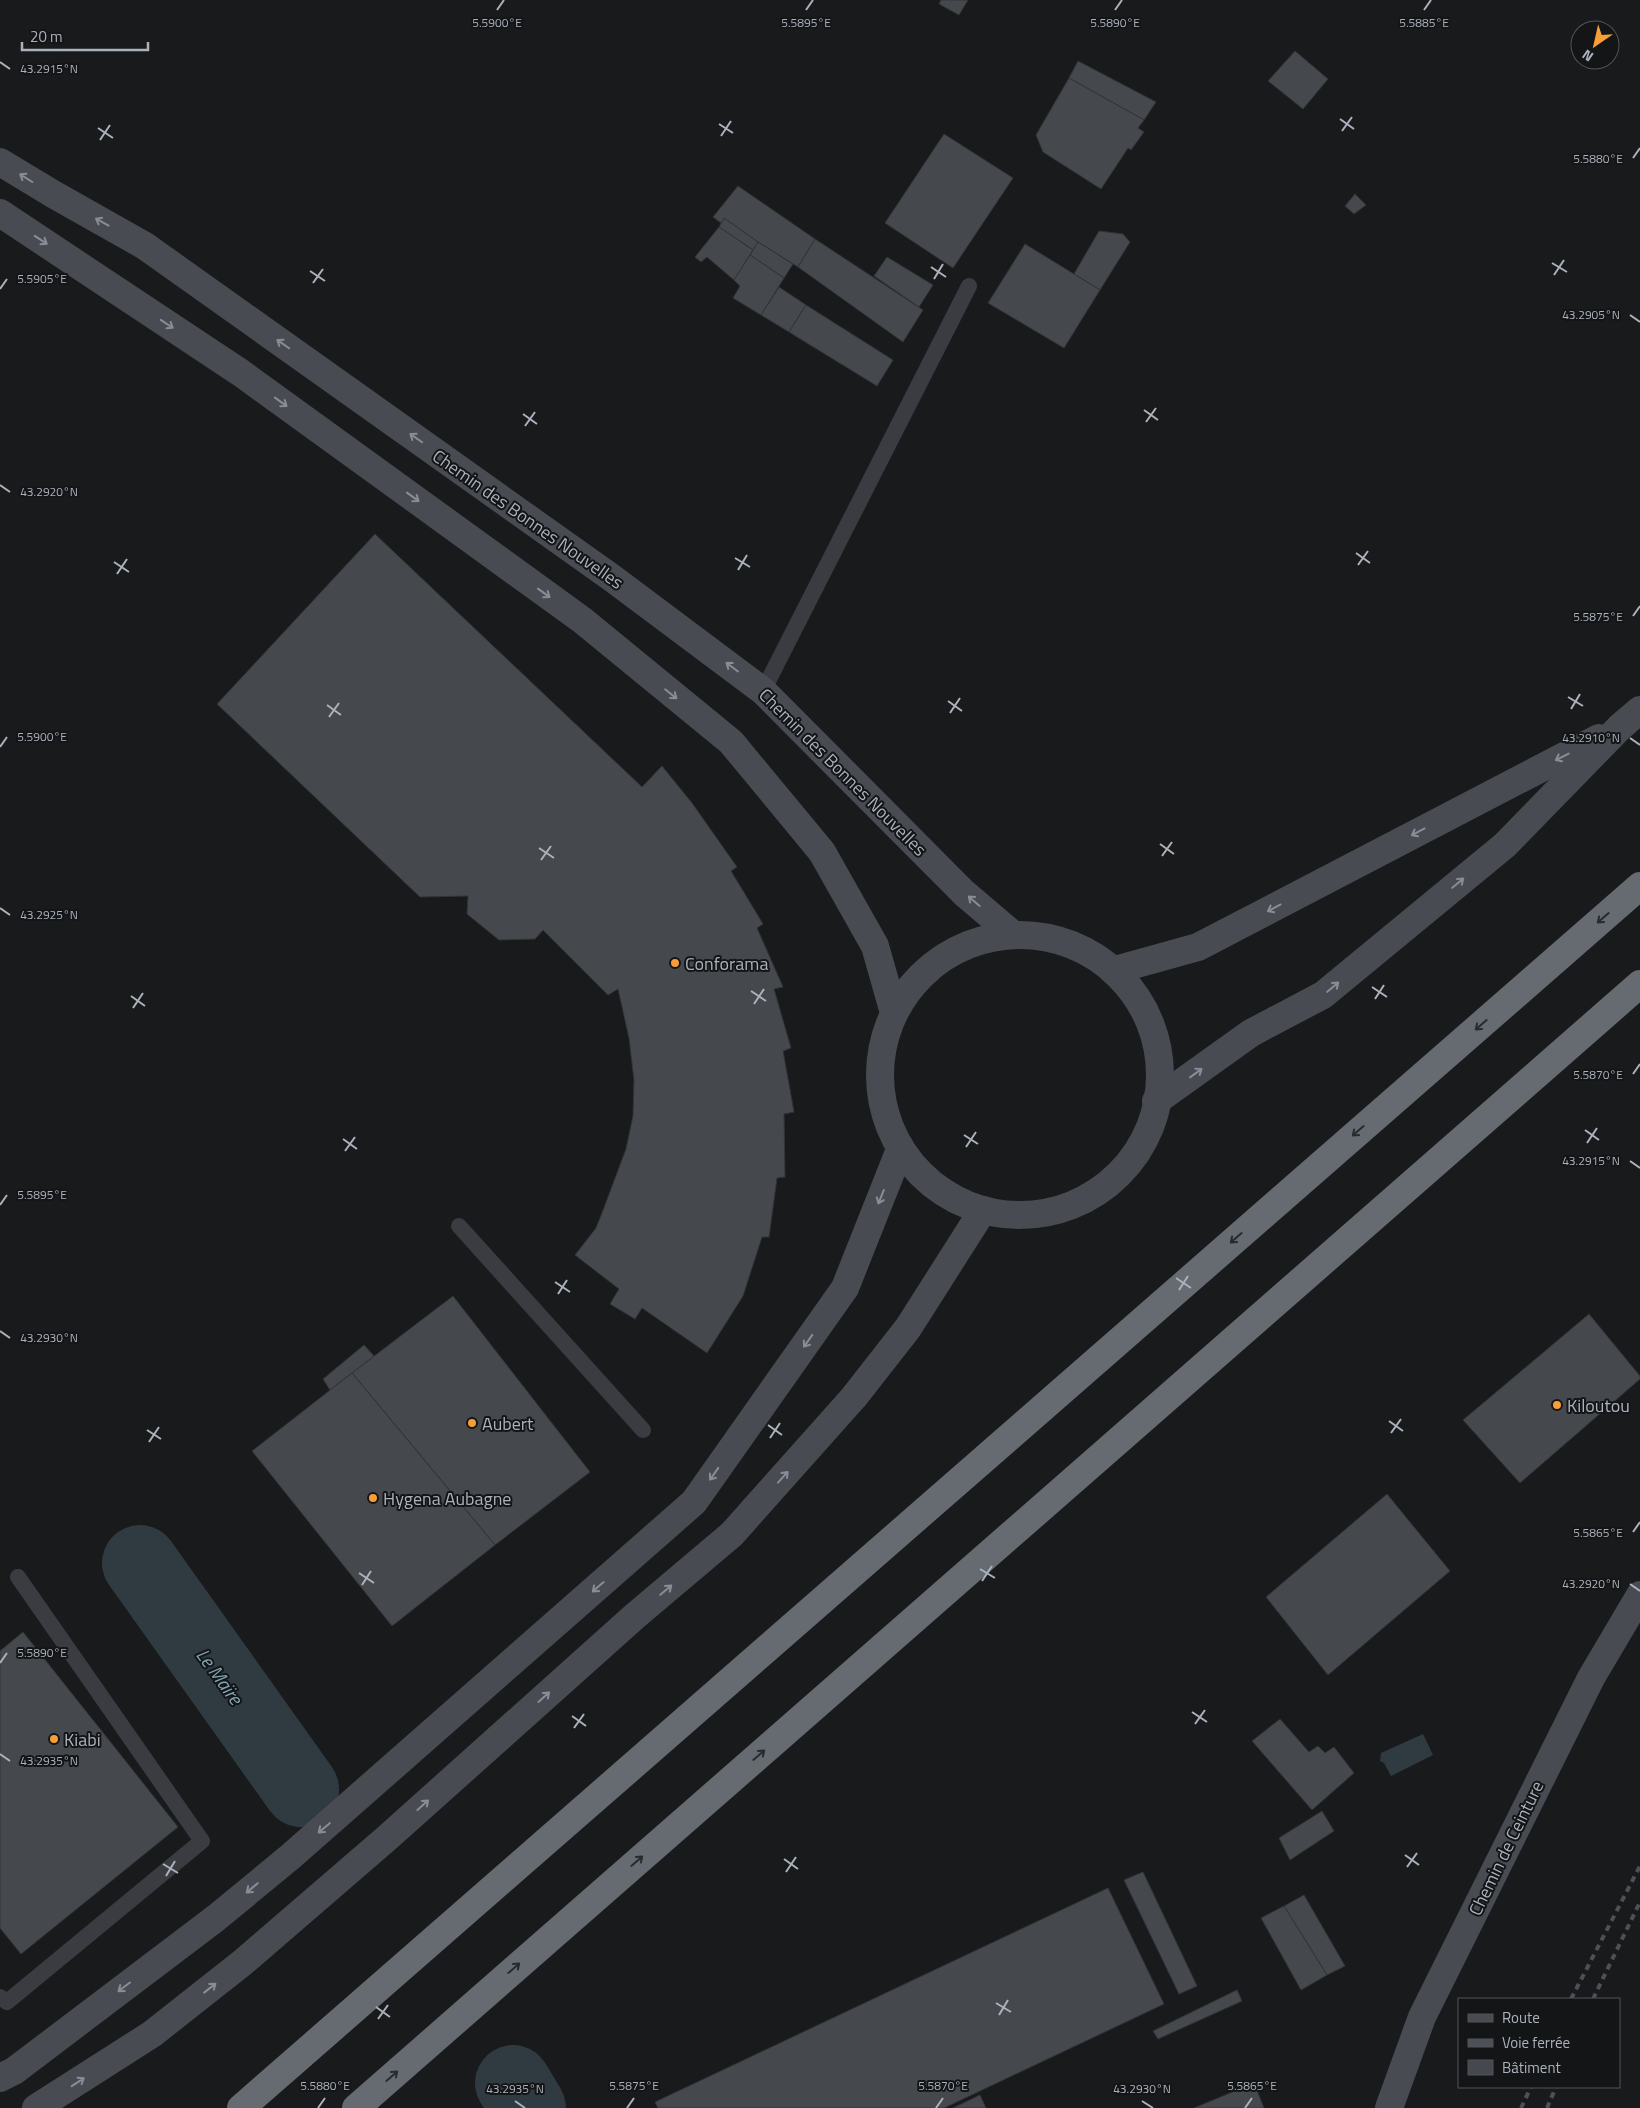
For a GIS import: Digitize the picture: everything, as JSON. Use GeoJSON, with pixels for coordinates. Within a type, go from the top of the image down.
{"type":"FeatureCollection","features":[{"type":"Feature","properties":{"kind":"highway"},"geometry":{"type":"LineString","coordinates":[[241,2108],[1640,886]]}},
{"type":"Feature","properties":{"kind":"highway"},"geometry":{"type":"LineString","coordinates":[[356,2108],[1640,984]]}},
{"type":"Feature","properties":{"kind":"main road","name":"Chemin des Bonnes Nouvelles"},"geometry":{"type":"LineString","coordinates":[[0,162],[153,252],[612,578],[763,691],[964,893],[1011,933]]}},
{"type":"Feature","properties":{"kind":"main road"},"geometry":{"type":"LineString","coordinates":[[0,214],[242,373],[582,620],[730,742],[822,852],[875,946],[894,1013]]}},
{"type":"Feature","properties":{"kind":"main road"},"geometry":{"type":"LineString","coordinates":[[1115,970],[1198,947],[1630,718]]}},
{"type":"Feature","properties":{"kind":"main road"},"geometry":{"type":"LineString","coordinates":[[1156,1101],[1252,1033],[1323,995],[1505,845],[1630,718]]}},
{"type":"Feature","properties":{"kind":"main road"},"geometry":{"type":"LineString","coordinates":[[1011,933],[1038,935],[1079,947],[1115,970],[1140,1000],[1156,1034],[1162,1071],[1156,1101],[1140,1150],[1111,1183],[1072,1206],[1028,1215],[983,1210],[952,1196],[924,1178],[900,1152],[881,1092],[882,1052],[894,1013],[919,977],[963,945],[1011,933]]}},
{"type":"Feature","properties":{"kind":"main road"},"geometry":{"type":"LineString","coordinates":[[0,2078],[14,2071],[216,1918],[290,1857],[694,1502],[845,1288],[900,1152]]}},
{"type":"Feature","properties":{"kind":"main road"},"geometry":{"type":"LineString","coordinates":[[36,2108],[152,2034],[242,1963],[387,1838],[635,1616],[732,1534],[854,1397],[902,1336],[983,1210]]}},
{"type":"Feature","properties":{"kind":"main road","name":"Chemin de Ceinture"},"geometry":{"type":"LineString","coordinates":[[1389,2108],[1422,2016],[1591,1678],[1640,1595]]}},
{"type":"Feature","properties":{"kind":"lane"},"geometry":{"type":"LineString","coordinates":[[763,691],[969,286]]}},
{"type":"Feature","properties":{"kind":"lane"},"geometry":{"type":"LineString","coordinates":[[459,1226],[643,1430]]}},
{"type":"Feature","properties":{"kind":"lane"},"geometry":{"type":"LineString","coordinates":[[0,1997],[6,2002],[202,1840],[18,1577]]}},
{"type":"Feature","properties":{"kind":"shaded area"},"geometry":{"type":"Polygon","coordinates":[[[1423,1734],[1433,1755],[1391,1776],[1384,1763],[1380,1761],[1381,1753],[1423,1734]]]}},
{"type":"Feature","properties":{"kind":"building"},"geometry":{"type":"Polygon","coordinates":[[[941,0],[968,0],[959,15],[939,4],[941,0]]]}},
{"type":"Feature","properties":{"kind":"building"},"geometry":{"type":"Polygon","coordinates":[[[1295,51],[1328,79],[1303,109],[1268,81],[1295,51]]]}},
{"type":"Feature","properties":{"kind":"building"},"geometry":{"type":"Polygon","coordinates":[[[1078,61],[1156,102],[1144,120],[1069,78],[1078,61]]]}},
{"type":"Feature","properties":{"kind":"building"},"geometry":{"type":"Polygon","coordinates":[[[1069,78],[1144,120],[1138,128],[1144,132],[1131,150],[1128,148],[1101,189],[1043,152],[1036,135],[1069,78]]]}},
{"type":"Feature","properties":{"kind":"building"},"geometry":{"type":"Polygon","coordinates":[[[944,134],[1013,178],[953,268],[885,223],[944,134]]]}},
{"type":"Feature","properties":{"kind":"building"},"geometry":{"type":"Polygon","coordinates":[[[738,186],[815,239],[798,267],[724,218],[721,223],[713,217],[738,186]]]}},
{"type":"Feature","properties":{"kind":"building"},"geometry":{"type":"Polygon","coordinates":[[[1355,194],[1366,205],[1354,214],[1345,206],[1355,194]]]}},
{"type":"Feature","properties":{"kind":"building"},"geometry":{"type":"Polygon","coordinates":[[[724,218],[758,242],[753,250],[719,227],[724,218]]]}},
{"type":"Feature","properties":{"kind":"building"},"geometry":{"type":"Polygon","coordinates":[[[719,227],[753,250],[734,280],[707,257],[701,262],[695,257],[719,227]]]}},
{"type":"Feature","properties":{"kind":"building"},"geometry":{"type":"Polygon","coordinates":[[[1099,231],[1123,234],[1130,242],[1100,290],[1074,274],[1099,231]]]}},
{"type":"Feature","properties":{"kind":"building"},"geometry":{"type":"Polygon","coordinates":[[[815,239],[923,310],[903,342],[798,267],[815,239]]]}},
{"type":"Feature","properties":{"kind":"building"},"geometry":{"type":"Polygon","coordinates":[[[758,242],[793,264],[784,278],[750,255],[758,242]]]}},
{"type":"Feature","properties":{"kind":"building"},"geometry":{"type":"Polygon","coordinates":[[[1025,244],[1100,290],[1064,348],[988,303],[1025,244]]]}},
{"type":"Feature","properties":{"kind":"building"},"geometry":{"type":"Polygon","coordinates":[[[750,255],[784,278],[761,315],[733,298],[740,286],[734,280],[750,255]]]}},
{"type":"Feature","properties":{"kind":"building"},"geometry":{"type":"Polygon","coordinates":[[[887,257],[933,285],[919,307],[874,276],[887,257]]]}},
{"type":"Feature","properties":{"kind":"building"},"geometry":{"type":"Polygon","coordinates":[[[779,287],[806,305],[789,332],[761,315],[779,287]]]}},
{"type":"Feature","properties":{"kind":"building"},"geometry":{"type":"Polygon","coordinates":[[[806,305],[893,360],[877,386],[789,332],[806,305]]]}},
{"type":"Feature","properties":{"kind":"building","name":"Conforama"},"geometry":{"type":"Polygon","coordinates":[[[375,534],[642,787],[662,766],[692,803],[737,867],[731,871],[763,924],[757,928],[783,987],[774,989],[791,1048],[783,1051],[794,1112],[784,1114],[785,1177],[777,1178],[769,1237],[762,1237],[743,1296],[707,1353],[642,1308],[635,1319],[610,1304],[619,1289],[575,1255],[596,1228],[626,1149],[633,1116],[634,1080],[629,1038],[618,989],[608,995],[543,930],[535,939],[499,940],[467,914],[468,896],[420,897],[217,704],[375,534]]]}},
{"type":"Feature","properties":{"kind":"building","name":"Aubert"},"geometry":{"type":"Polygon","coordinates":[[[453,1296],[590,1472],[495,1545],[352,1373],[453,1296]]]}},
{"type":"Feature","properties":{"kind":"building"},"geometry":{"type":"Polygon","coordinates":[[[1589,1314],[1640,1376],[1640,1379],[1520,1483],[1463,1420],[1589,1314]]]}},
{"type":"Feature","properties":{"kind":"building"},"geometry":{"type":"Polygon","coordinates":[[[364,1345],[374,1356],[330,1390],[323,1379],[364,1345]]]}},
{"type":"Feature","properties":{"kind":"building","name":"Hygena Aubagne"},"geometry":{"type":"Polygon","coordinates":[[[352,1373],[495,1545],[392,1626],[252,1451],[352,1373]]]}},
{"type":"Feature","properties":{"kind":"building"},"geometry":{"type":"Polygon","coordinates":[[[1387,1494],[1450,1571],[1328,1675],[1266,1597],[1387,1494]]]}},
{"type":"Feature","properties":{"kind":"building","name":"Kiabi"},"geometry":{"type":"Polygon","coordinates":[[[23,1632],[178,1827],[21,1954],[0,1928],[0,1651],[23,1632]]]}},
{"type":"Feature","properties":{"kind":"building"},"geometry":{"type":"Polygon","coordinates":[[[1280,1719],[1309,1752],[1318,1746],[1325,1753],[1334,1747],[1354,1773],[1312,1810],[1252,1741],[1280,1719]]]}},
{"type":"Feature","properties":{"kind":"building"},"geometry":{"type":"Polygon","coordinates":[[[1322,1811],[1334,1831],[1290,1860],[1279,1838],[1322,1811]]]}},
{"type":"Feature","properties":{"kind":"building"},"geometry":{"type":"Polygon","coordinates":[[[1143,1872],[1197,1986],[1179,1994],[1124,1880],[1143,1872]]]}},
{"type":"Feature","properties":{"kind":"building"},"geometry":{"type":"Polygon","coordinates":[[[1108,1888],[1164,2004],[944,2108],[658,2108],[655,2102],[1108,1888]]]}},
{"type":"Feature","properties":{"kind":"building"},"geometry":{"type":"Polygon","coordinates":[[[1304,1895],[1345,1966],[1327,1975],[1284,1906],[1304,1895]]]}},
{"type":"Feature","properties":{"kind":"building"},"geometry":{"type":"Polygon","coordinates":[[[1284,1906],[1327,1975],[1301,1990],[1261,1918],[1284,1906]]]}},
{"type":"Feature","properties":{"kind":"building"},"geometry":{"type":"Polygon","coordinates":[[[1237,1990],[1242,2001],[1158,2039],[1153,2031],[1237,1990]]]}},
{"type":"Feature","properties":{"kind":"building"},"geometry":{"type":"Polygon","coordinates":[[[1254,2083],[1264,2108],[1194,2108],[1254,2083]]]}},
{"type":"Feature","properties":{"kind":"building"},"geometry":{"type":"Polygon","coordinates":[[[980,2095],[986,2108],[953,2108],[980,2095]]]}},
{"type":"Feature","properties":{"kind":"waterway","name":"Le Maïre"},"geometry":{"type":"LineString","coordinates":[[140,1563],[301,1789]]}},
{"type":"Feature","properties":{"kind":"waterway","name":"Le Maïre"},"geometry":{"type":"LineString","coordinates":[[513,2083],[528,2108]]}},
{"type":"Feature","properties":{"kind":"railway"},"geometry":{"type":"LineString","coordinates":[[1572,1998],[1640,1866]]}},
{"type":"Feature","properties":{"kind":"railway"},"geometry":{"type":"LineString","coordinates":[[1593,1998],[1640,1902]]}},
{"type":"Feature","properties":{"kind":"railway"},"geometry":{"type":"LineString","coordinates":[[1521,2108],[1531,2088]]}},
{"type":"Feature","properties":{"kind":"railway"},"geometry":{"type":"LineString","coordinates":[[1547,2108],[1556,2088]]}},
{"type":"Feature","properties":{"kind":"place","name":"Conforama"},"geometry":{"type":"Point","coordinates":[675,963]}},
{"type":"Feature","properties":{"kind":"place","name":"Kiloutou"},"geometry":{"type":"Point","coordinates":[1557,1405]}},
{"type":"Feature","properties":{"kind":"place","name":"Aubert"},"geometry":{"type":"Point","coordinates":[472,1423]}},
{"type":"Feature","properties":{"kind":"place","name":"Hygena Aubagne"},"geometry":{"type":"Point","coordinates":[373,1498]}},
{"type":"Feature","properties":{"kind":"place","name":"Kiabi"},"geometry":{"type":"Point","coordinates":[54,1739]}}]}
